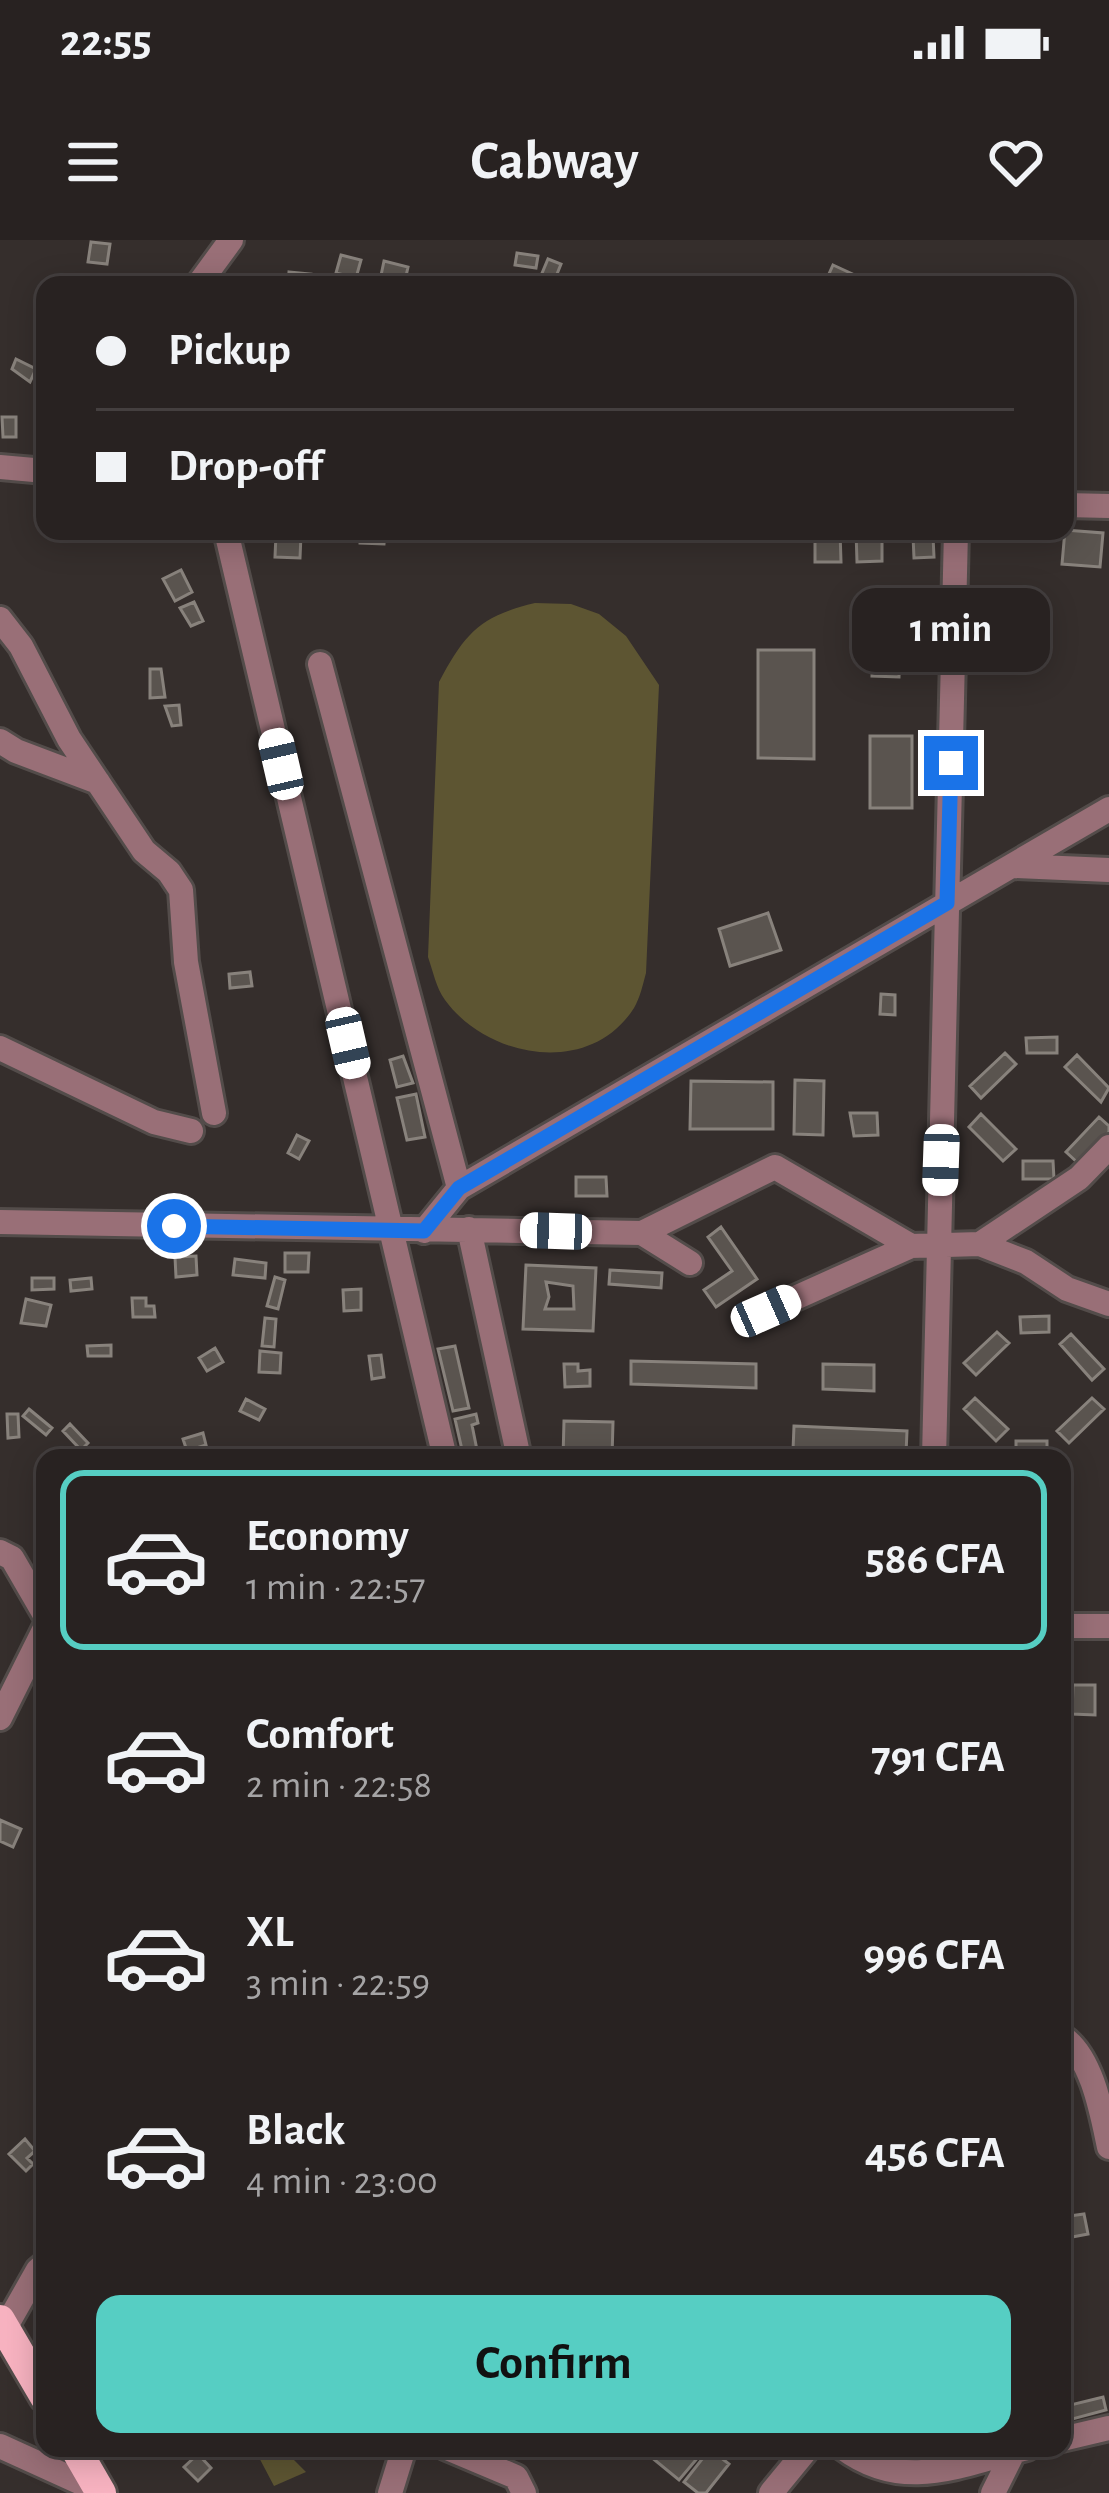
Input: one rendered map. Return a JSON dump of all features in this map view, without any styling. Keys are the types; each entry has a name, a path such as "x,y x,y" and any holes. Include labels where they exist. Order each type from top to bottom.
{"main road":[{"path":"2,2324 36,2382"},
{"path":"80,2457 101,2493"}],"street":[{"path":"205,276 231,240"},
{"path":"0,467 36,470"},
{"path":"1074,505 1109,506"},
{"path":"228,540 443,1449"},
{"path":"934,1449 956,540"},
{"path":"0,619 21,646 69,739 144,851 169,872 181,890 186,962 214,1113"},
{"path":"320,664 459,1188"},
{"path":"0,741 98,782"},
{"path":"424,1231 459,1188 1109,809"},
{"path":"1012,866 1109,870"},
{"path":"0,1048 154,1122 191,1131"},
{"path":"980,1244 1079,1178 1109,1148"},
{"path":"0,1222 642,1233 775,1167 911,1246"},
{"path":"1079,1178 1109,1178"},
{"path":"470,1229 517,1449"},
{"path":"642,1233 690,1263"},
{"path":"766,1311 911,1246 980,1244 1026,1262 1099,1304 1109,1304"},
{"path":"0,1552 12,1558 36,1599"},
{"path":"1071,1626 1109,1626"},
{"path":"0,1718 36,1646"},
{"path":"1071,2042 1098,2094 1109,2147"},
{"path":"2,2324 36,2273"},
{"path":"1071,2437 1109,2428"},
{"path":"0,2446 101,2493"},
{"path":"390,2493 401,2457"},
{"path":"468,2457 516,2477 524,2493"},
{"path":"771,2493 801,2457"},
{"path":"854,2457 866,2466 916,2476 992,2457"},
{"path":"993,2493 1016,2457"}],"shaded area":[{"path":"535,603 571,604 599,614 626,636 659,685 646,973 634,1008 615,1030 592,1044 566,1051 512,1047 486,1036 445,1000 428,957 439,682 476,629 500,614"},
{"path":"259,2457 291,2457 306,2472 274,2486"}],"building":[{"path":"91,242 110,244 107,264 88,262"},
{"path":"517,253 538,256 536,268 515,265"},
{"path":"341,255 361,260 357,276 336,273"},
{"path":"548,259 561,264 556,276 541,276"},
{"path":"384,261 408,267 406,276 381,276"},
{"path":"833,265 857,276 828,276"},
{"path":"16,359 36,369 30,382 12,369"},
{"path":"2,417 16,417 16,437 3,437"},
{"path":"1074,531 1103,533 1100,567 1062,564 1064,540 1074,540"},
{"path":"276,540 301,540 300,558 275,557"},
{"path":"815,540 840,540 841,562 815,562"},
{"path":"856,540 882,540 882,561 857,562"},
{"path":"913,540 933,540 934,557 914,558"},
{"path":"181,570 192,592 175,601 163,579"},
{"path":"194,602 203,621 191,626 180,608"},
{"path":"874,621 901,622 899,677 872,676"},
{"path":"758,650 814,650 814,759 758,758"},
{"path":"150,669 161,669 165,697 150,698"},
{"path":"179,705 181,725 172,726 165,706"},
{"path":"870,736 912,736 912,808 870,808"},
{"path":"768,913 781,950 730,966 719,929"},
{"path":"250,972 252,986 230,988 229,974"},
{"path":"881,994 895,995 895,1015 880,1014"},
{"path":"1057,1037 1057,1053 1027,1053 1026,1038"},
{"path":"1005,1053 1016,1064 981,1098 970,1086"},
{"path":"1077,1055 1109,1088 1101,1102 1065,1067"},
{"path":"403,1056 413,1083 397,1087 390,1060"},
{"path":"795,1080 824,1081 823,1135 794,1134"},
{"path":"691,1081 773,1082 773,1129 690,1129"},
{"path":"416,1094 425,1137 407,1140 397,1098"},
{"path":"850,1113 877,1113 878,1135 854,1136"},
{"path":"981,1114 1016,1149 1003,1161 969,1127"},
{"path":"1099,1117 1109,1132 1079,1164 1066,1152"},
{"path":"297,1135 309,1141 299,1159 288,1153"},
{"path":"1023,1161 1053,1161 1054,1179 1023,1179"},
{"path":"576,1177 606,1177 607,1196 576,1196"},
{"path":"721,1227 757,1279 716,1307 704,1290 732,1271 708,1237"},
{"path":"285,1253 309,1253 308,1272 285,1272"},
{"path":"196,1256 197,1275 176,1277 175,1257"},
{"path":"235,1259 266,1263 265,1278 233,1275"},
{"path":"526,1265 596,1268 593,1331 523,1329","holes":["546,1282 573,1286 574,1309 545,1309"]},
{"path":"610,1270 662,1273 661,1288 609,1284"},
{"path":"275,1277 285,1280 278,1309 267,1306"},
{"path":"32,1278 54,1278 54,1289 32,1290"},
{"path":"91,1278 92,1289 71,1291 70,1280"},
{"path":"361,1289 361,1310 344,1311 343,1290"},
{"path":"132,1298 146,1298 146,1306 154,1306 155,1317 133,1317"},
{"path":"26,1299 51,1305 46,1326 21,1323"},
{"path":"1049,1316 1049,1332 1021,1333 1020,1317"},
{"path":"265,1318 276,1319 274,1347 262,1346"},
{"path":"997,1332 1009,1343 976,1375 964,1363"},
{"path":"1071,1334 1104,1369 1092,1380 1060,1344"},
{"path":"111,1345 111,1356 88,1356 87,1346"},
{"path":"455,1346 469,1408 453,1411 438,1349"},
{"path":"215,1348 223,1362 207,1371 199,1358"},
{"path":"260,1351 281,1353 280,1373 259,1372"},
{"path":"381,1355 384,1377 372,1379 369,1356"},
{"path":"631,1361 756,1364 756,1388 631,1384"},
{"path":"564,1364 578,1364 578,1371 590,1370 590,1386 565,1387"},
{"path":"823,1364 874,1365 874,1391 823,1389"},
{"path":"975,1398 1008,1429 996,1441 964,1409"},
{"path":"1092,1398 1104,1409 1069,1443 1057,1431"},
{"path":"246,1399 265,1409 259,1420 240,1411"},
{"path":"29,1409 52,1428 46,1435 23,1416"},
{"path":"7,1414 18,1414 19,1437 8,1438"},
{"path":"476,1414 478,1423 472,1425 477,1449 462,1449 455,1419"},
{"path":"564,1421 613,1422 612,1449 563,1449"},
{"path":"70,1424 88,1443 80,1449 63,1431"},
{"path":"794,1426 907,1431 906,1449 793,1449"},
{"path":"203,1433 206,1445 186,1449 183,1439"},
{"path":"1016,1441 1047,1441 1047,1449 1016,1449"},
{"path":"1073,1685 1095,1685 1095,1715 1072,1714"},
{"path":"0,1820 21,1829 13,1847 0,1841"},
{"path":"25,2139 35,2151 27,2158 33,2164 26,2171 9,2154"},
{"path":"1084,2214 1088,2234 1071,2237 1071,2216"},
{"path":"1103,2397 1106,2410 1071,2419 1071,2405"},
{"path":"201,2457 211,2468 198,2481 184,2467"},
{"path":"651,2457 698,2457 679,2480"},
{"path":"704,2457 720,2457 729,2464 706,2493 684,2482"}],"route":[{"path":"174,1226 424,1231 459,1188 947,903 951,763"}]}
